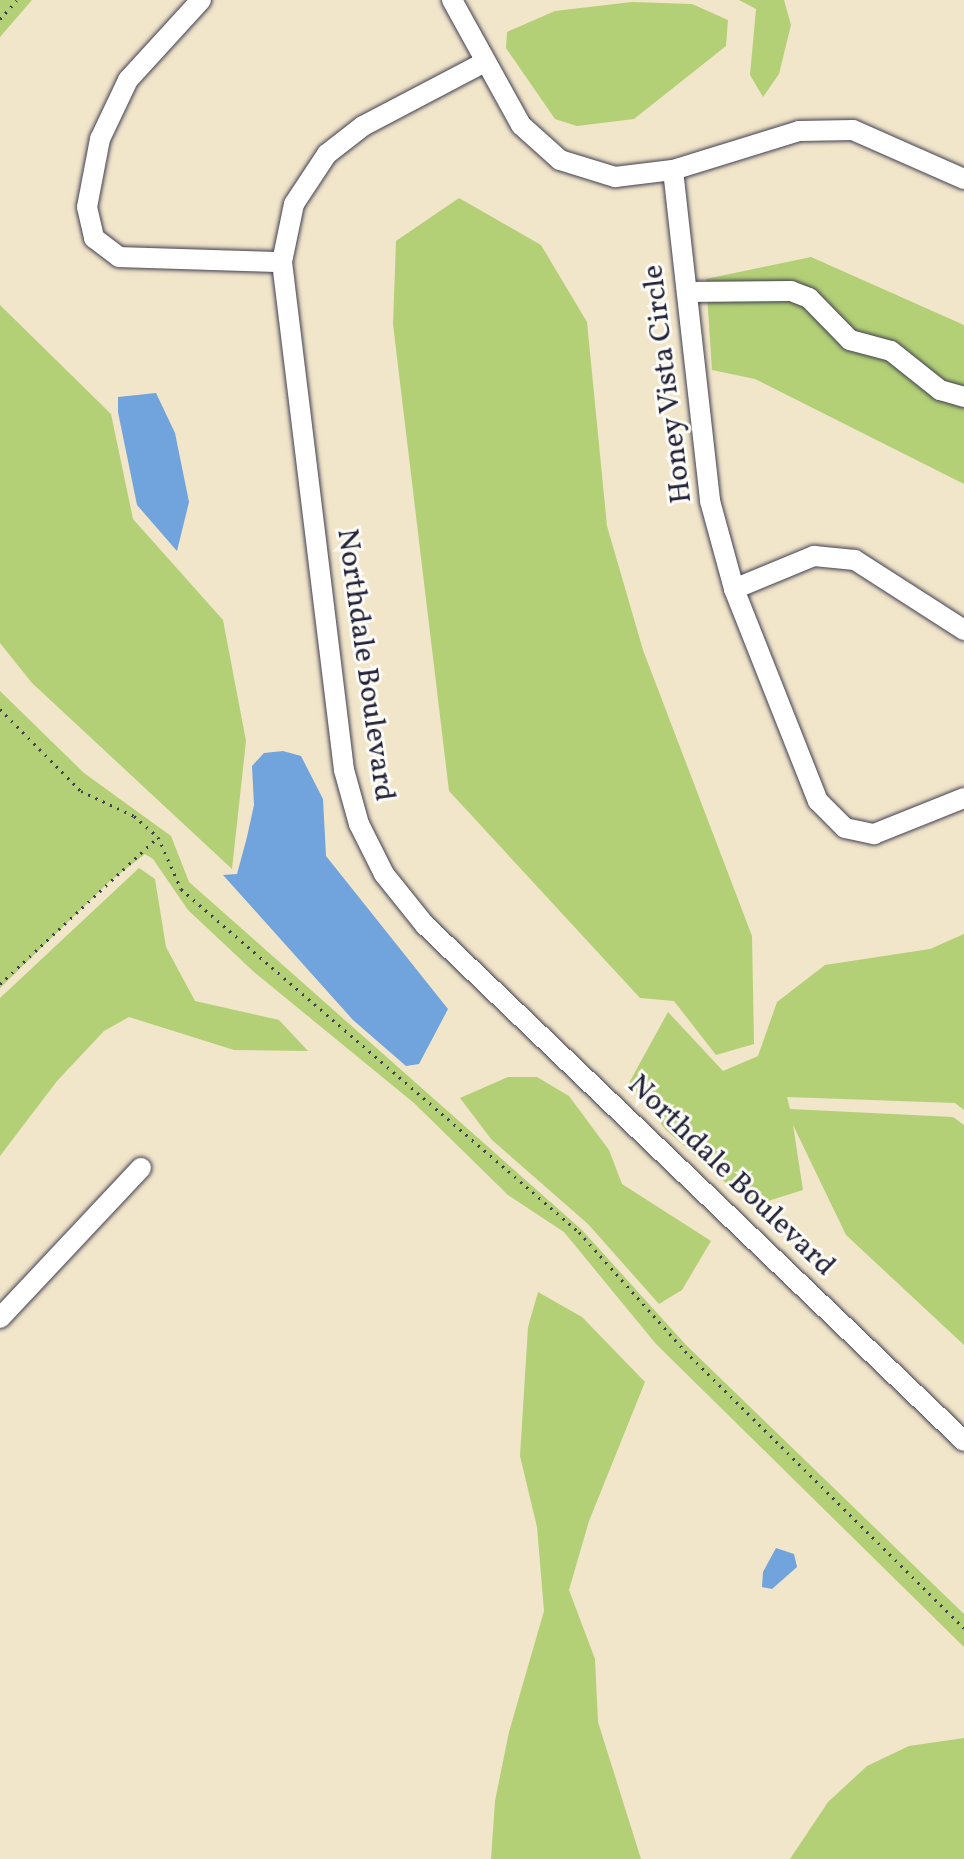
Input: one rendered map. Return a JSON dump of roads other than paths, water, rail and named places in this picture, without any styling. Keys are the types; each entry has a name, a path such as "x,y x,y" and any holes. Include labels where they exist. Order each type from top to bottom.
{"street":[{"path":"201,0 128,80 100,139 87,207 94,238 119,257 282,262"},
{"path":"452,0 521,125 560,160 615,177 673,170 799,131 853,130 964,179"},
{"name":"Northdale Boulevard","path":"485,62 363,126 327,154 294,204 282,262 344,770 359,824 384,874 425,925 964,1441"},
{"name":"Honey Vista Circle","path":"673,170 710,501 734,589 818,801 845,828 874,834 964,798"},
{"path":"687,292 791,291 816,303 850,340 891,351 940,390 964,397"},
{"path":"734,589 814,556 855,560 964,630"},
{"path":"0,1318 141,1168"}],"water":[{"path":"156,393 175,433 189,502 177,551 137,505 118,412 118,397"},
{"path":"283,751 301,756 323,799 326,856 448,1009 419,1064 406,1066 353,1020 223,875 237,874 247,837 254,805 252,766 264,753"},
{"path":"776,1548 794,1554 797,1567 772,1589 762,1587 763,1572"}]}
